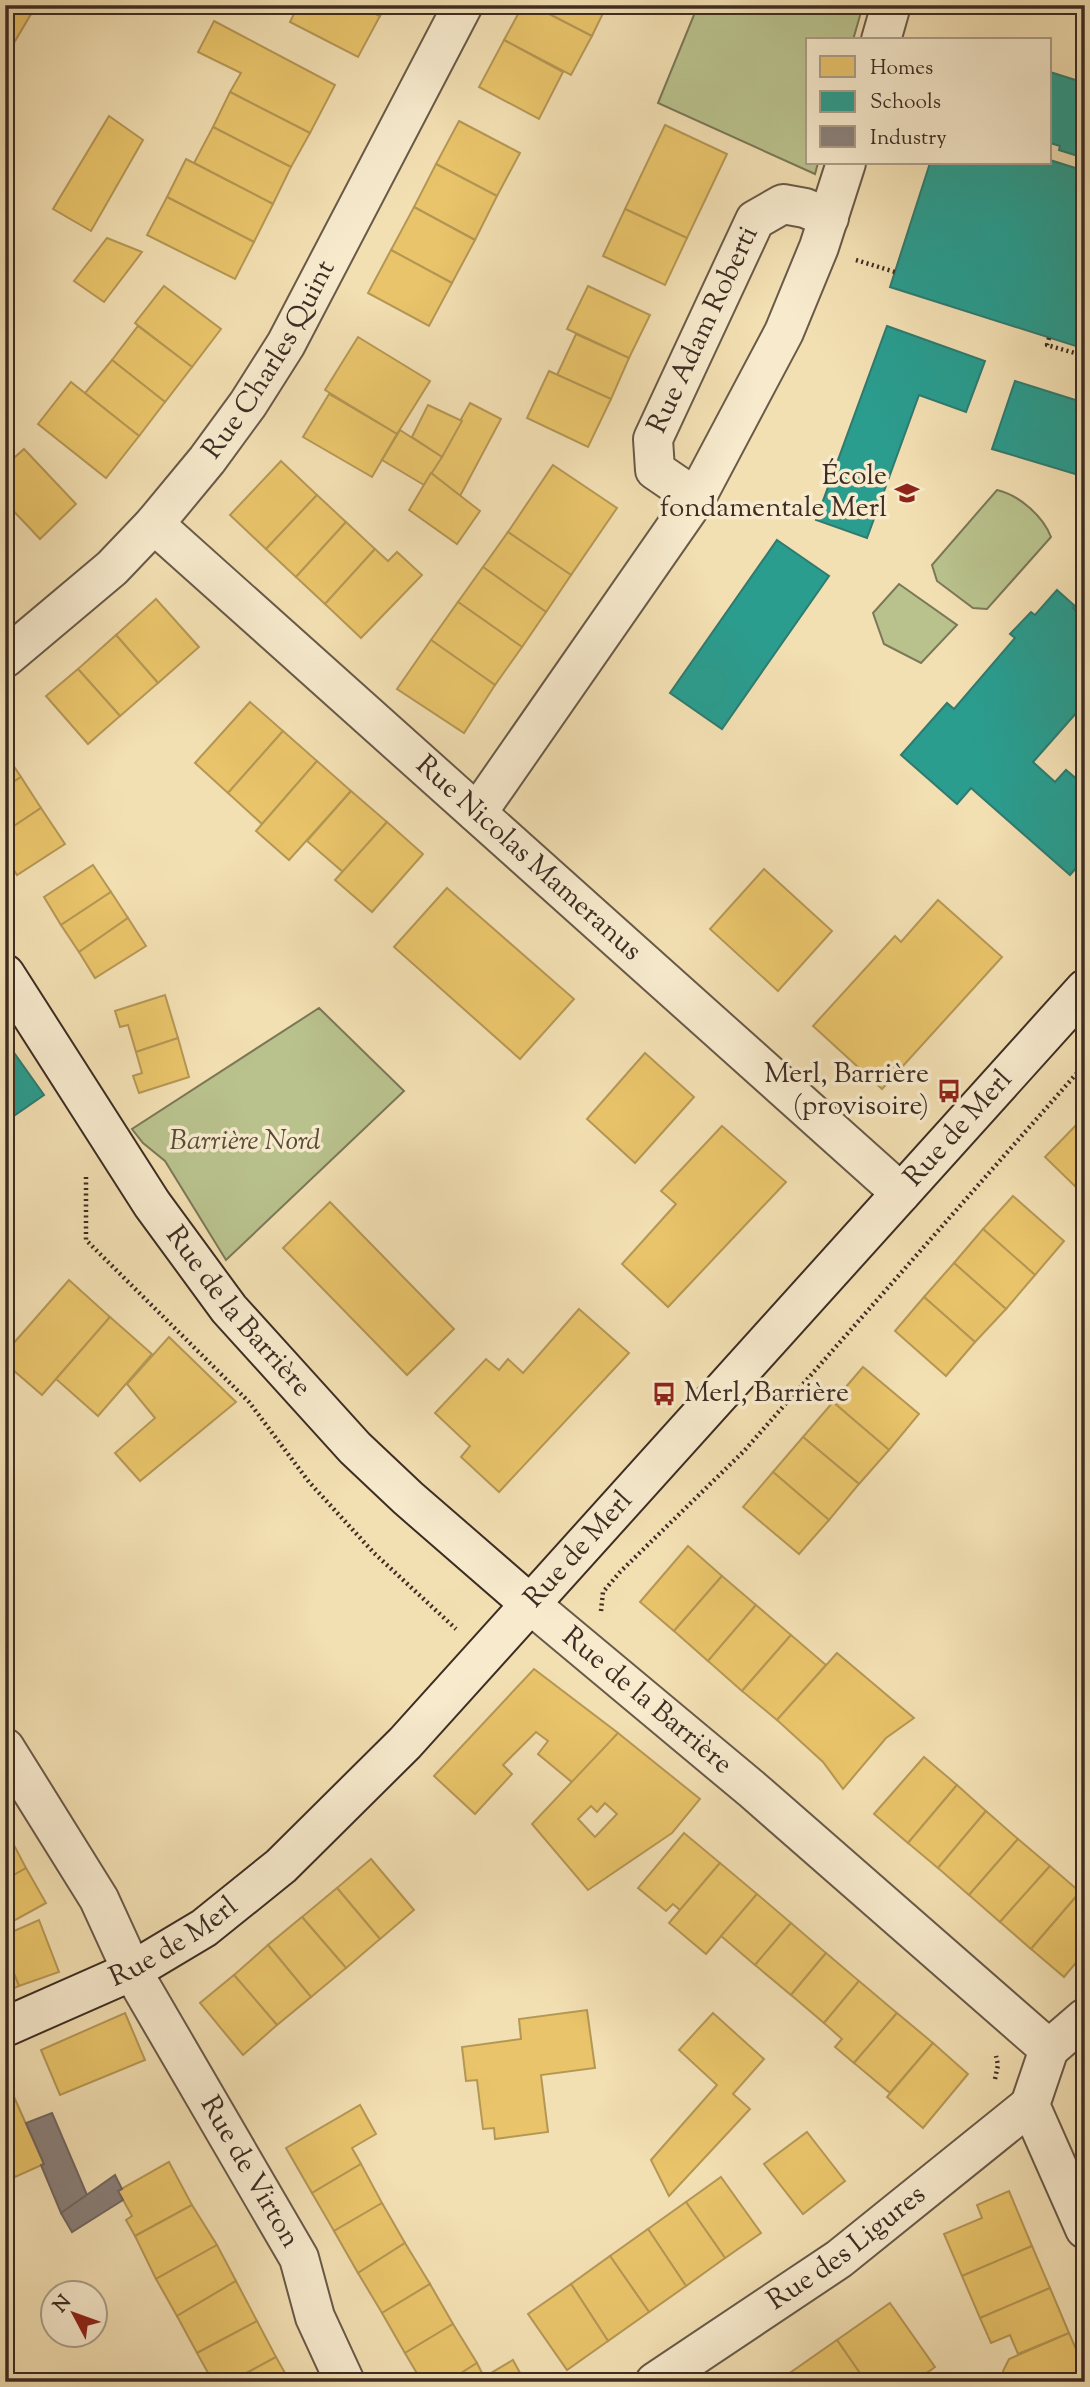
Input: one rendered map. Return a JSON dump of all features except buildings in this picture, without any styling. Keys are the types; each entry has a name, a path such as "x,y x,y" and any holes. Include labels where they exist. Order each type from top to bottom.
{"street":[{"name":"Rue Charles Quint","path":"5,659 112,568 154,524 207,460 248,404 286,344 463,5"},
{"path":"882,38 891,5"},
{"path":"477,813 696,498 784,332 830,218 846,164"},
{"name":"Rue Adam Roberti","path":"696,498 655,470 653,439 755,220 783,204 805,208 830,218"},
{"name":"Rue Nicolas Mameranus","path":"154,524 901,1192"},
{"name":"Rue de la Barrière","path":"5,974 152,1204 229,1309 355,1448 530,1604 754,1791 1049,2049"},
{"name":"Rue de Merl","path":"5,2027 132,1971 204,1928 281,1866 405,1743 1085,989"},
{"name":"Rue de Virton","path":"5,1748 99,1899 132,1971 299,2258 316,2317 345,2382"},
{"path":"1085,2018 1049,2049 1030,2105 1085,2229"},
{"name":"Rue des Ligures","path":"640,2375 839,2259 1030,2105"}],"path":[{"path":"857,260 895,272"},
{"path":"1049,338 1047,345 1085,356"},
{"path":"604,1622 600,1608 603,1592 620,1572 744,1451 1085,1064"},
{"path":"85,1167 86,1240 249,1402 309,1482 374,1553 484,1655"},
{"path":"994,2081 998,2065 995,2049"},
{"path":"604,2382 640,2375"}],"green space":[{"path":"698,5 863,5 854,38 806,38 806,164 818,164 815,174 658,103"},
{"path":"997,490 1014,496 1029,507 1051,537 987,609 973,608 937,581 932,565"},
{"path":"899,584 957,625 921,663 884,644 873,613"},
{"name":"Barrière Nord","path":"319,1008 404,1091 226,1260 165,1161 143,1143 132,1129"}],"place":[{"name":"École fondamentale Merl","path":"907,493"},
{"name":"Merl, Barrière (provisoire)","path":"949,1091"},
{"name":"Merl, Barrière","path":"664,1394"}]}
